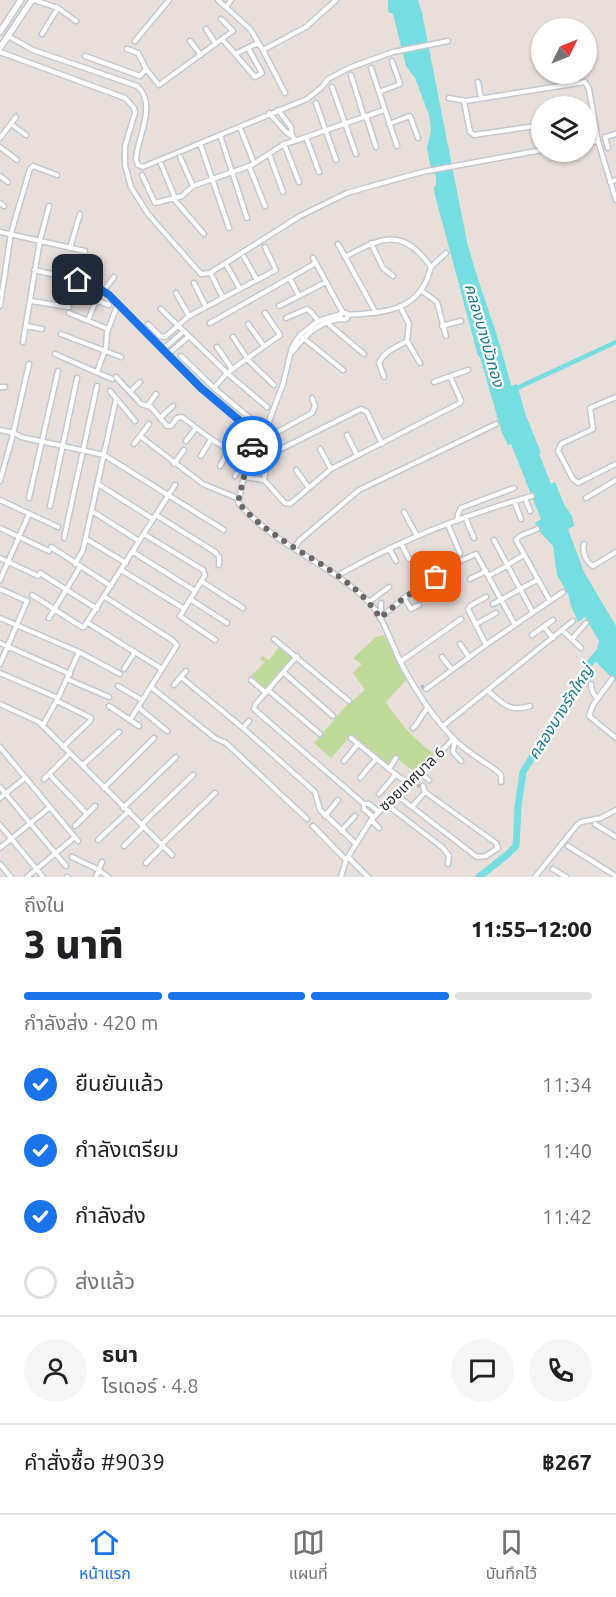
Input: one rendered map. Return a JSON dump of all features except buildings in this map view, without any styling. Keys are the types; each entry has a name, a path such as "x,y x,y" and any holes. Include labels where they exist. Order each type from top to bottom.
{"main road":[{"path":"0,32 21,0"},
{"path":"0,50 33,0"}],"street":[{"path":"33,0 58,8 76,21"},
{"path":"135,40 169,0"},
{"path":"218,0 250,29 285,93"},
{"path":"226,7 231,0"},
{"path":"263,50 306,27 336,0"},
{"path":"42,34 58,8"},
{"path":"127,50 138,53 146,69 159,85 233,31 221,19"},
{"path":"206,29 216,44"},
{"path":"8,36 33,50 137,86 142,90 146,97 146,111 136,153 136,160 140,166 307,99 328,79 350,68 393,52 448,41"},
{"path":"222,39 255,76 262,73 248,48"},
{"path":"190,41 201,55"},
{"path":"235,54 258,43"},
{"path":"0,50 131,102 135,113 125,146 126,171 131,187 148,214 201,274 210,273 300,216 338,197 422,172 531,152"},
{"path":"85,56 140,76 146,69"},
{"path":"378,92 400,84 392,61"},
{"path":"371,68 397,146"},
{"path":"351,75 376,147"},
{"path":"478,82 481,98"},
{"path":"449,98 464,101 585,82 589,85 591,96"},
{"path":"332,87 356,154"},
{"path":"464,101 471,134 531,126"},
{"path":"316,103 336,160"},
{"path":"278,110 291,127 295,141"},
{"path":"142,175 155,203 182,196 193,186 249,166 284,144 384,110"},
{"path":"269,113 286,132 292,135"},
{"path":"389,123 410,116 418,138"},
{"path":"0,138 16,117"},
{"path":"11,124 26,135"},
{"path":"240,130 254,163"},
{"path":"608,148 605,137 616,134"},
{"path":"597,135 616,200"},
{"path":"306,137 319,172"},
{"path":"221,138 247,218"},
{"path":"284,144 300,182"},
{"path":"201,146 228,228"},
{"path":"0,147 17,160"},
{"path":"269,154 283,192"},
{"path":"180,157 193,186"},
{"path":"161,164 174,198 204,234"},
{"path":"249,166 265,206"},
{"path":"0,306 11,233 25,180 31,167 57,175"},
{"path":"0,176 8,182"},
{"path":"610,182 616,180"},
{"path":"23,342 34,270 49,206"},
{"path":"70,248 80,214"},
{"path":"0,232 86,252"},
{"path":"345,257 370,243 387,238 404,241 420,253 431,267"},
{"path":"370,243 383,268 393,276"},
{"path":"338,244 376,313"},
{"path":"148,324 163,337 189,316 276,270 265,247"},
{"path":"140,436 203,484 237,498 250,463 252,446 257,434 268,424 292,353 292,346 301,336 325,320 343,315 387,312 420,295 431,267 446,253"},
{"path":"244,257 257,280"},
{"path":"313,258 343,315"},
{"path":"210,323 316,263"},
{"path":"227,267 240,289"},
{"path":"34,270 78,280 104,290 167,355 262,440"},
{"path":"212,276 223,298"},
{"path":"104,290 114,277"},
{"path":"290,279 299,296"},
{"path":"279,306 326,282"},
{"path":"194,283 206,307"},
{"path":"422,291 437,302 446,336"},
{"path":"76,293 109,305"},
{"path":"176,293 189,316"},
{"path":"87,321 96,300"},
{"path":"31,301 69,307"},
{"path":"97,372 105,351 108,329 118,304"},
{"path":"400,306 409,324 407,341 420,363"},
{"path":"161,309 227,374 267,407"},
{"path":"286,318 307,309 319,323"},
{"path":"214,388 232,369 280,335 265,313"},
{"path":"69,314 108,329"},
{"path":"325,320 364,354"},
{"path":"442,326 460,321"},
{"path":"248,324 264,346"},
{"path":"26,326 42,329"},
{"path":"162,350 184,331"},
{"path":"61,334 121,357"},
{"path":"167,355 189,336"},
{"path":"301,336 343,370"},
{"path":"232,337 274,386"},
{"path":"384,377 379,363 382,356 390,349 407,341"},
{"path":"217,347 232,369"},
{"path":"55,354 114,378 141,404 148,405 169,427 177,418 182,417 211,440 250,463"},
{"path":"181,356 214,388 257,424"},
{"path":"0,481 14,433 29,364"},
{"path":"434,382 468,370"},
{"path":"29,498 58,371"},
{"path":"244,477 264,480 287,505 332,469 460,402 450,376"},
{"path":"50,506 76,378"},
{"path":"130,392 140,382"},
{"path":"64,538 97,386"},
{"path":"110,391 135,421"},
{"path":"148,405 156,394"},
{"path":"616,397 590,408 593,429 561,444 558,451 573,479 578,483 616,464"},
{"path":"252,446 312,413 315,406 312,398"},
{"path":"75,564 86,539 116,399"},
{"path":"160,418 173,406"},
{"path":"264,480 268,459 275,452 361,409 367,412 382,444"},
{"path":"134,444 149,424"},
{"path":"295,547 300,540 359,490 496,424"},
{"path":"186,441 196,428"},
{"path":"0,430 21,437 104,455 224,530"},
{"path":"347,435 357,455"},
{"path":"201,456 211,440"},
{"path":"320,449 332,469"},
{"path":"174,464 184,450"},
{"path":"220,466 229,450"},
{"path":"235,476 245,460"},
{"path":"296,470 309,488"},
{"path":"586,498 616,480"},
{"path":"98,484 215,552 219,557 219,565"},
{"path":"32,595 82,627 88,623 175,485"},
{"path":"457,520 461,508 514,488"},
{"path":"337,576 417,536 465,517 532,496"},
{"name":"ซอยเทศบาล 6","path":"237,498 254,519 337,576 369,602 379,616 400,662 422,689 428,708 454,739 420,783 410,783 372,818 355,843 340,877"},
{"path":"525,498 530,511"},
{"path":"0,500 58,527"},
{"path":"514,501 521,519"},
{"path":"92,511 140,541"},
{"path":"404,512 417,536"},
{"path":"0,580 29,514"},
{"path":"465,517 474,538"},
{"path":"448,525 460,553"},
{"path":"0,528 50,549 111,586"},
{"path":"537,529 517,537 516,540 550,602"},
{"path":"144,534 203,570 205,575 180,614 181,617 215,640"},
{"path":"86,539 126,563"},
{"path":"494,540 532,613"},
{"path":"401,543 409,559"},
{"path":"584,544 585,556 593,566 616,552"},
{"path":"390,549 396,561"},
{"path":"133,552 195,591"},
{"path":"460,561 476,554 515,625"},
{"path":"470,579 507,565 524,555"},
{"path":"0,558 39,574 97,609"},
{"path":"379,616 452,566"},
{"path":"49,618 81,567"},
{"path":"121,570 183,608"},
{"path":"493,604 537,580"},
{"path":"201,581 243,608"},
{"path":"369,602 390,587"},
{"path":"0,589 27,601 0,664"},
{"path":"422,689 563,592"},
{"path":"105,597 175,642 177,647 130,720"},
{"path":"486,597 468,608 486,645"},
{"path":"404,598 411,609 419,605"},
{"path":"190,599 227,623"},
{"path":"379,616 381,603"},
{"path":"476,624 496,613"},
{"path":"0,618 79,652 120,674"},
{"path":"400,662 461,619"},
{"path":"532,635 553,620"},
{"path":"443,726 573,621"},
{"path":"88,623 162,669"},
{"path":"572,639 586,623"},
{"path":"543,627 553,638"},
{"path":"562,630 581,648"},
{"path":"274,639 350,701"},
{"path":"0,642 70,674"},
{"path":"460,644 469,657"},
{"path":"42,725 58,700 79,652"},
{"path":"124,669 135,652"},
{"path":"297,656 254,709 364,804 369,804 378,811"},
{"path":"442,657 452,670"},
{"path":"174,685 186,671"},
{"path":"282,672 333,716"},
{"path":"0,673 91,718 63,747"},
{"path":"180,677 243,728 315,792 320,810 355,843"},
{"path":"67,679 109,697"},
{"path":"612,679 597,699 589,716 615,737"},
{"path":"251,680 320,734"},
{"path":"591,684 597,699"},
{"path":"118,686 142,700"},
{"path":"151,687 215,738 226,743 307,819"},
{"path":"488,691 506,707 514,709 530,706"},
{"path":"0,704 42,725 172,855"},
{"path":"109,706 139,726"},
{"path":"138,707 167,731"},
{"path":"413,728 428,708"},
{"path":"243,728 249,720"},
{"path":"83,765 119,732"},
{"path":"104,788 154,738"},
{"path":"351,738 410,783"},
{"path":"454,739 453,752 461,761"},
{"path":"454,739 497,771 501,775 501,782"},
{"path":"344,761 358,744"},
{"path":"0,747 76,839 55,853 27,877"},
{"path":"44,779 70,753"},
{"path":"123,808 176,757"},
{"path":"389,769 396,758"},
{"path":"360,778 376,759"},
{"path":"49,774 87,814"},
{"path":"379,794 396,774"},
{"path":"124,846 193,775"},
{"path":"0,798 26,778"},
{"path":"420,783 429,780"},
{"path":"399,797 477,857 486,856 498,848 496,843 420,783"},
{"path":"412,807 420,783"},
{"path":"0,787 66,866"},
{"path":"146,863 215,793"},
{"path":"326,816 338,800"},
{"path":"364,804 364,809 379,828"},
{"path":"386,804 443,848 449,856 448,864"},
{"path":"75,826 95,806"},
{"path":"0,848 50,807"},
{"path":"98,840 129,811"},
{"path":"536,877 580,822 601,818 615,812"},
{"path":"341,831 355,816"},
{"path":"594,824 616,837"},
{"path":"0,825 43,877"},
{"path":"313,826 368,877"},
{"path":"568,846 616,876"},
{"path":"72,857 108,877"},
{"path":"96,877 102,862"},
{"path":"0,864 11,877"},
{"path":"553,869 566,877"}],"green space":[{"path":"384,635 407,679 386,702 408,731 435,755 417,774 395,757 389,766 351,736 331,758 314,743 346,706 365,690 353,673 362,664 353,658 376,637"},
{"path":"279,647 292,658 265,689 250,677 265,662 260,659 262,656 269,660"}],"water":[{"name":"คลองบางบัวทอง","path":"388,0 418,0 472,260 511,386 517,384 551,484 555,482 572,516 574,526 568,529 584,572 616,626 616,682 591,657 599,641 585,617 578,622 568,594 557,575 553,546 535,523 541,519 511,444 508,445 502,433 478,356 435,195 436,176 430,165 427,148 431,130 429,115 415,78 406,66 393,14 388,12"}],"waterway":[{"name":"คลองบางบัวทอง","path":"513,390 616,342"},
{"name":"คลองบางรักใหญ่","path":"479,877 516,846 523,772 585,671 593,659 600,654"}],"tunnel":[{"path":"418,784 420,788"}],"way so far":[{"path":"252,446 251,460 237,498 238,502 268,530 337,576 369,602 380,618 404,598 436,577"}],"route":[{"path":"78,280 104,290 201,388 252,431 255,435 252,446"}]}
